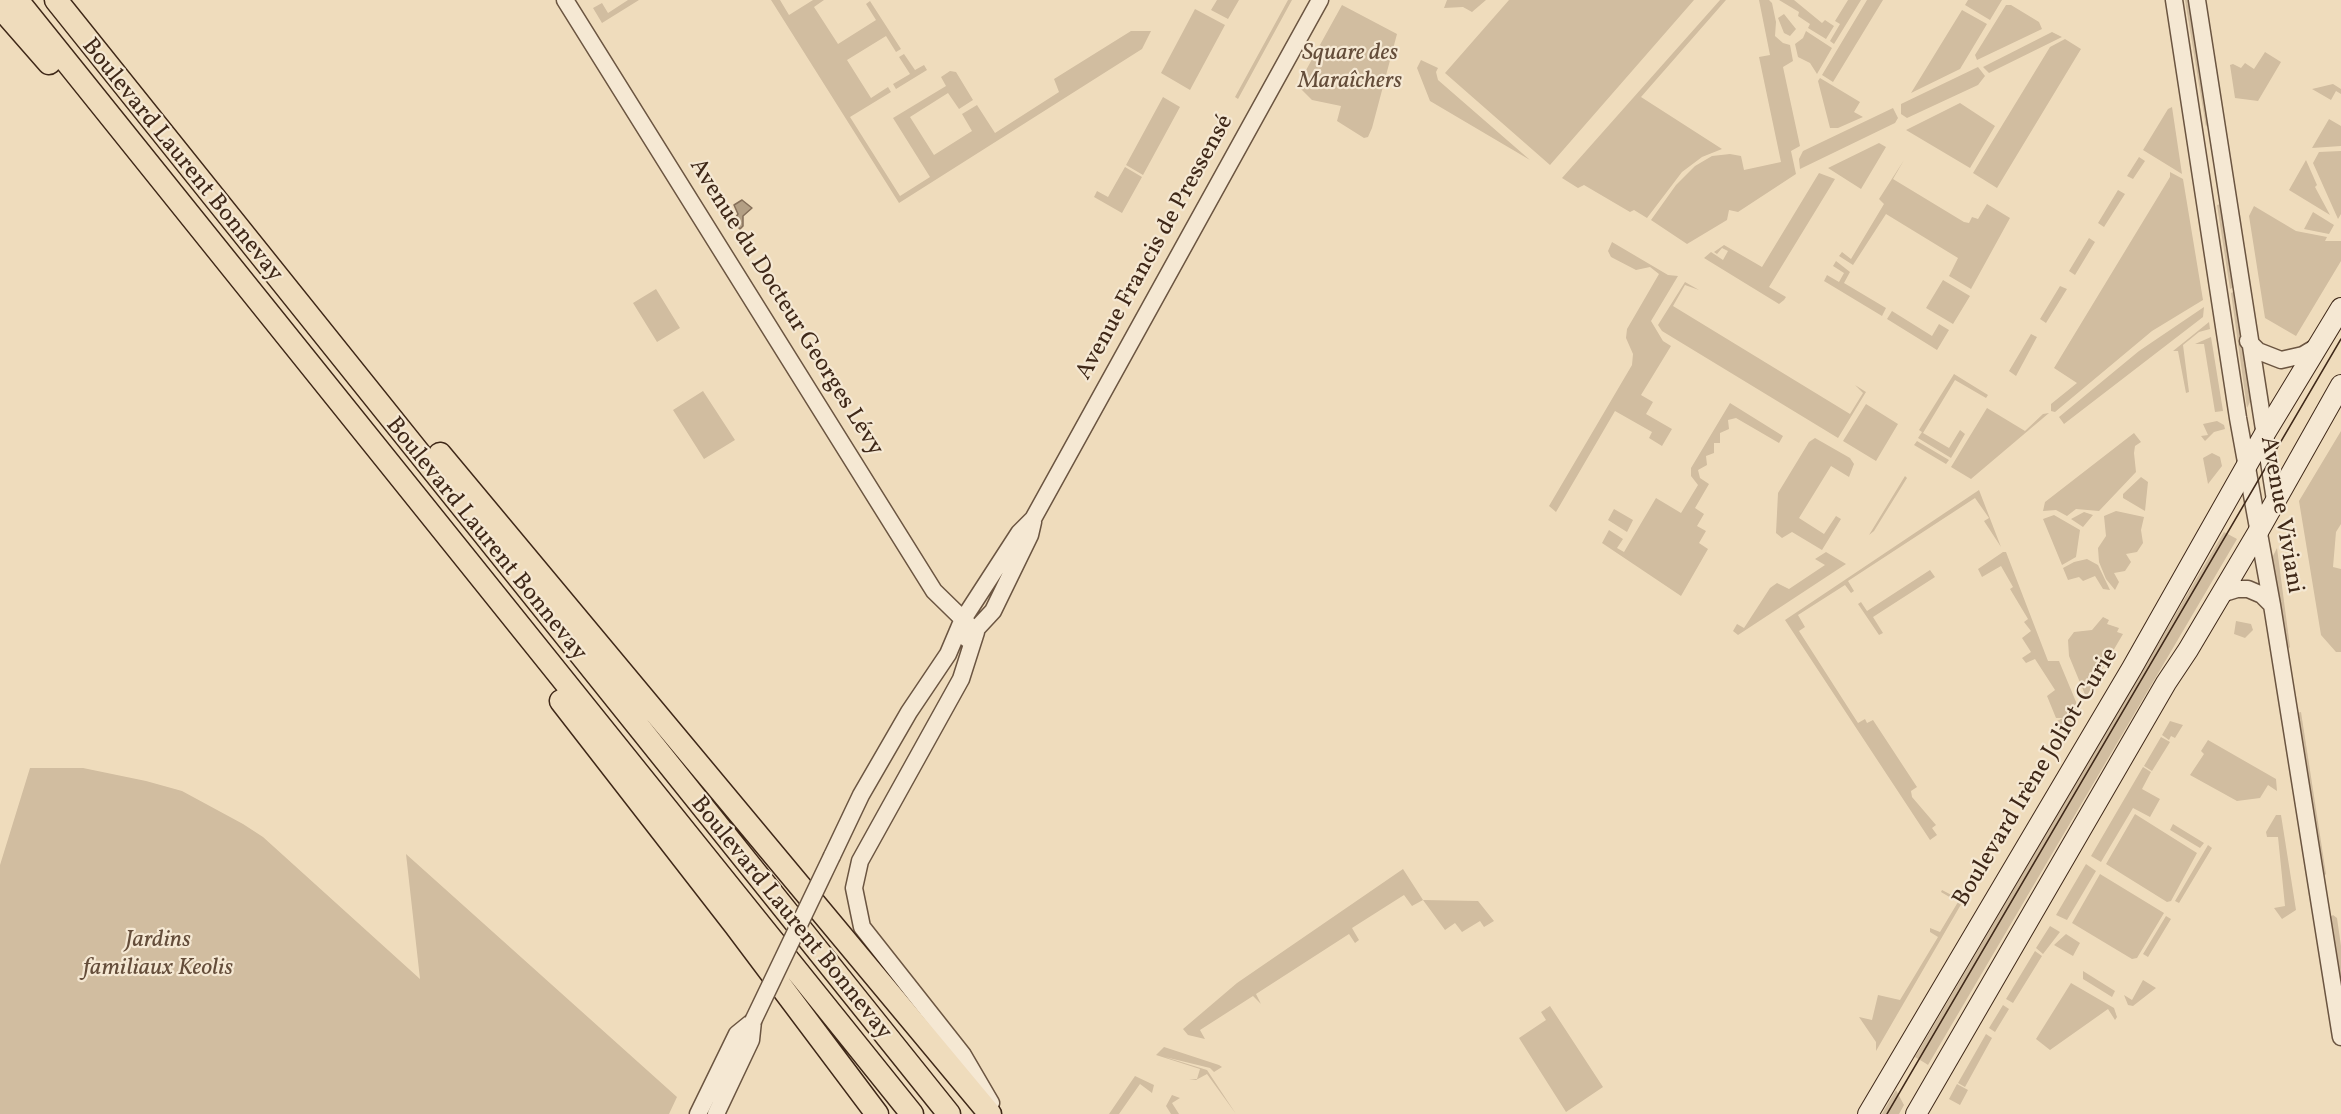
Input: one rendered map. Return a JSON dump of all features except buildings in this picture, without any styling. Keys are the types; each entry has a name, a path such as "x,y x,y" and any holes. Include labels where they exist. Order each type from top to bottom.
{"highway":[{"name":"Boulevard Laurent Bonnevay","path":"17,0 912,1114"},
{"name":"Boulevard Laurent Bonnevay","path":"56,0 368,386 949,1114"},
{"path":"0,7 76,97 115,121"},
{"path":"368,386 400,406 543,573 941,1058 990,1114"},
{"path":"543,655 543,678 735,925 877,1114"}],"main road":[{"name":"Boulevard Irène Joliot-Curie","path":"1868,1114 2132,668 2264,435 2341,308"},
{"path":"1916,1114 2160,693 2222,594 2341,385"}],"street":[{"name":"Avenue du Docteur Georges Lévy","path":"565,0 934,591 962,621 976,632"},
{"name":"Avenue Francis de Pressensé","path":"716,1114 751,1040 753,1021 861,795 909,712 948,654 962,621 1020,532 1033,519 1320,0"},
{"name":"Avenue Viviani","path":"2174,0 2247,467 2272,605 2341,1037"},
{"name":"Avenue Viviani","path":"2197,0 2248,341 2275,500"},
{"path":"2248,341 2258,351 2281,360 2302,356 2319,345"},
{"name":"Avenue Francis de Pressensé","path":"948,654 976,632 993,611 1009,583 1030,535 1033,519"},
{"path":"2222,594 2237,589 2248,589 2262,595 2272,605"},
{"path":"976,632 961,679 860,861 854,888 862,927 963,1055 997,1114"},
{"name":"Avenue Francis de Pressensé","path":"698,1114 737,1034 753,1021"}],"green space":[{"path":"628,0 639,0 602,23 593,8 602,3 608,13"},
{"path":"771,0 780,0 789,15 813,0 824,0 814,7 838,44 876,20 866,4 870,1 901,49 896,52 886,36 847,60 871,98 888,87 891,92 850,117 900,196 930,177 893,118 946,86 941,77 950,71 956,72 973,100 959,109 948,93 910,117 934,155 972,131 962,114 977,105 995,133 1059,92 1054,79 1131,31 1151,31 1142,49 899,203"},
{"path":"1217,0 1239,0 1228,19 1211,10"},
{"path":"1288,0 1292,0 1238,99 1235,97"},
{"path":"1447,0 1486,0 1472,12 1463,7 1444,8"},
{"path":"1509,0 1694,0 1550,165 1445,73"},
{"path":"1720,0 1726,0 1641,97 1722,149 1702,157 1682,172 1647,218 1634,210 1630,212 1584,185 1578,188 1562,178"},
{"path":"1759,0 1769,0 1772,3 1776,22 1775,36 1783,43 1790,45 1793,61 1783,67 1800,146 1791,151 1796,174 1738,212 1729,210 1727,220 1687,244 1651,220 1676,185 1695,166 1712,156 1730,154 1741,156 1744,170 1781,162 1759,57 1770,55"},
{"path":"1779,0 1794,0 1822,23 1825,20 1834,26 1826,39 1808,28 1810,24 1798,16 1799,12"},
{"path":"1848,0 1861,0 1834,44 1830,41 1840,24 1835,21"},
{"path":"1867,0 1883,0 1833,82 1822,75"},
{"path":"1968,0 2002,0 1990,20 1965,5"},
{"path":"2185,0 2188,0 2208,123 2206,127"},
{"name":"Square des Maraîchers","path":"1342,5 1397,34 1372,128 1368,137 1364,138 1337,121 1341,106 1312,100 1301,89 1300,81"},
{"path":"2006,5 2011,5 2039,22 2042,29 1977,60 1975,55"},
{"path":"1195,9 1225,25 1190,90 1161,73"},
{"path":"1962,10 1987,24 1960,69 1911,93"},
{"path":"1784,14 1796,29 1790,36 1784,33 1778,18"},
{"path":"1806,31 1832,48 1817,74 1810,63 1798,57 1795,44 1803,38"},
{"path":"2052,32 2062,37 1989,73 1983,67"},
{"path":"2065,39 2081,49 1997,188 1973,173 2050,47"},
{"path":"2265,52 2281,62 2258,101 2235,98 2230,65 2241,68 2245,63 2254,69"},
{"path":"904,54 915,70 924,65 927,70 896,89 893,84 910,74 899,57"},
{"path":"1421,60 1438,68 1436,72 1438,80 1530,160 1430,101 1417,68"},
{"path":"1978,67 1985,76 1978,85 1907,118 1901,114 1901,104"},
{"path":"1820,78 1860,102 1854,112 1863,117 1838,128 1830,128 1818,81"},
{"path":"2333,84 2341,89 2341,94 2336,91 2331,100 2312,89"},
{"path":"1163,97 1180,107 1143,175 1126,165"},
{"path":"1960,103 1995,126 1970,168 1906,130"},
{"path":"2172,107 2182,174 2143,150 2168,109"},
{"path":"1893,108 1898,118 1895,123 1800,169 1799,159 1803,151"},
{"path":"2329,119 2341,126 2341,146 2312,148"},
{"path":"1879,143 1886,147 1861,189 1828,168"},
{"path":"2341,151 2341,214 2338,219 2313,163 2319,152"},
{"path":"2139,157 2145,161 2133,179 2127,176"},
{"path":"1904,160 1893,179 1964,222 1969,223 1972,217 1978,219 1987,204 2010,218 1971,289 1949,276 1958,258 1886,214 1853,265 1839,256 1842,252 1851,259 1884,204 1879,199"},
{"path":"2306,160 2317,185 2315,187 2330,215 2289,190"},
{"path":"1125,167 1142,177 1122,213 1094,197 1097,191 1108,197"},
{"path":"2170,172 2183,179 2203,300 2152,331 2055,412 2051,411 2051,404 2077,383 2054,368 2170,177"},
{"path":"1819,173 1835,179 1769,287 1786,297 1779,304 1704,258 1711,252 1723,260 1728,251 1722,248 1717,254 1714,252 1724,245 1762,267"},
{"path":"2118,190 2125,194 2104,227 2098,223"},
{"path":"2221,204 2234,287 2230,289 2217,205"},
{"path":"2254,206 2296,231 2327,237 2325,241 2341,241 2341,261 2296,336 2265,318 2249,216"},
{"path":"2313,212 2334,225 2329,234 2304,229"},
{"path":"2089,238 2095,242 2075,275 2069,271"},
{"path":"1612,242 1668,275 1678,276 1651,321 1663,341 1671,346 1641,395 1653,402 1646,414 1672,429 1662,446 1649,438 1652,432 1615,411 1556,512 1549,506 1632,365 1633,354 1626,338 1627,329 1659,274 1650,267 1636,270 1611,257 1608,251"},
{"path":"1836,261 1850,272 1844,283 1886,308 1882,316 1824,281 1827,275 1839,282 1844,273 1833,266"},
{"path":"1943,280 1970,296 1953,324 1926,308"},
{"path":"1685,282 1699,290 1685,285 1673,306 1850,414 1863,393 1855,385 1866,392 1838,438 1662,331 1658,325"},
{"path":"2060,286 2067,289 2046,323 2040,319"},
{"path":"656,289 680,328 657,342 633,303"},
{"path":"2235,291 2253,396 2247,408 2231,293"},
{"path":"2204,307 2203,317 2064,424 2059,417 2139,351"},
{"path":"1892,311 1932,336 1939,324 1949,330 1937,350 1887,319"},
{"path":"2209,322 2210,329 2199,332 2183,345 2189,392 2186,393 2178,351 2173,351"},
{"path":"2031,334 2037,337 2016,376 2009,371"},
{"path":"2211,337 2223,411 2215,412 2204,344 2195,344"},
{"path":"1954,374 1988,395 1986,398 1955,380 1923,433 1949,448 1960,430 1965,434 1951,458 1918,438 1922,432 1919,430"},
{"path":"703,391 735,440 704,459 673,410"},
{"path":"1730,403 1783,436 1779,443 1736,418 1728,420 1729,429 1720,433 1720,443 1714,443 1714,453 1706,456 1707,465 1698,470 1700,478 1709,484 1695,508 1704,514 1697,526 1706,531 1699,543 1708,549 1681,596 1602,543 1609,530 1623,539 1617,548 1624,552 1656,498 1681,513 1698,485 1691,476 1691,468"},
{"path":"1866,404 1898,424 1876,461 1843,441"},
{"path":"1987,408 2025,431 2043,414 2049,413 1971,479 1951,467"},
{"path":"2217,421 2224,425 2225,429 2214,432 2205,441 2201,436 2208,435 2203,424"},
{"path":"2341,431 2341,524 2336,532 2333,567 2341,569 2341,652 2336,652 2321,635 2299,501"},
{"path":"2134,433 2141,442 2135,446 2136,472 2099,511 2076,509 2067,516 2056,510 2043,511 2045,502"},
{"path":"1815,438 1850,458 1854,464 1849,477 1831,466 1799,518 1824,534 1836,516 1841,519 1822,550 1792,532 1782,538 1776,533 1778,493 1809,442"},
{"path":"1917,441 1949,460 1946,464 1914,445"},
{"path":"2212,453 2220,457 2222,466 2208,484 2203,458"},
{"path":"1905,476 1907,478 1874,531 1869,535"},
{"path":"2141,477 2148,482 2145,511 2123,498 2123,494"},
{"path":"1979,490 2001,547 1984,521 1989,518 1975,498 1848,581 1854,591 1851,593 1845,585 1798,615 1805,627 1799,631 1858,723 1865,719 1867,723 1873,720 1917,787 1911,791 1912,797 1936,825 1932,828 1937,835 1930,840 1785,620"},
{"path":"1614,509 1633,520 1627,532 1608,520"},
{"path":"2116,511 2144,517 2141,530 2143,543 2137,552 2126,554 2131,562 2125,571 2114,573 2119,582 2115,590 2106,579 2099,562 2098,548 2106,536 2104,516"},
{"path":"2084,512 2093,515 2083,527 2071,519"},
{"path":"2054,515 2080,530 2076,557 2062,565 2043,519"},
{"path":"2224,532 2237,539 1928,1065 1915,1057"},
{"path":"2277,548 2290,647 2288,649 2272,558"},
{"path":"1826,552 1846,564 1738,635 1733,631 1737,624 1744,628 1770,588 1777,583 1789,589 1825,565 1815,559"},
{"path":"2006,552 2048,661 2059,661 2079,709 2068,728 2059,727 2057,721 2063,718 2056,718 2047,696 2055,690 2035,659 2026,663 2022,658 2031,652 2022,638 2031,631 2024,622 2028,619 2010,589 2013,587 2001,566 1982,577 1978,569"},
{"path":"2087,559 2098,565 2110,590 2103,589 2095,576 2083,581 2079,577 2068,580 2063,568"},
{"path":"1930,570 1935,577 1873,617 1883,633 1879,635 1858,604 1861,602 1867,611"},
{"path":"2103,617 2109,620 2107,624 2119,628 2117,632 2123,634 2086,697 2069,656 2068,640 2074,632 2092,630"},
{"path":"2236,621 2251,624 2253,630 2245,638 2234,634"},
{"path":"2301,712 2326,874 2324,876 2297,713"},
{"path":"2170,721 2183,725 2175,738 2171,736 2169,740 2162,735"},
{"path":"2161,737 2170,742 2152,771 2144,766"},
{"path":"2208,740 2276,779 2277,791 2268,785 2260,798 2237,801 2190,775 2204,754 2201,751"},
{"path":"2143,767 2151,772 2142,789 2160,799 2150,817 2133,808 2101,862 2091,856"},
{"name":"Jardins familiaux Keolis","path":"30,768 83,768 146,781 182,791 243,824 263,837 420,979 406,854 677,1097 669,1114 0,1114 0,865"},
{"path":"2135,814 2197,853 2171,901 2167,902 2106,864"},
{"path":"2276,815 2281,815 2296,910 2282,919 2274,908 2285,906 2278,837 2267,837 2266,832"},
{"path":"2173,824 2204,843 2200,848 2170,830"},
{"path":"2208,845 2212,848 2179,903 2175,901"},
{"path":"2086,864 2096,871 2067,920 2056,915"},
{"path":"1403,869 1423,900 1412,906 1404,895 1352,928 1359,940 1355,943 1349,934 1256,994 1261,1004 1253,996 1200,1030 1205,1039 1188,1035 1183,1029 1237,983"},
{"path":"2100,874 2164,913 2137,958 2132,959 2072,923"},
{"path":"1942,890 1963,901 1876,1051 1876,1042 1859,1017 1872,1020 1878,995 1900,1000 1938,937 1930,932 1930,928 1940,932 1958,902 1941,892"},
{"path":"1423,900 1478,901 1494,921 1484,927 1480,921 1462,932 1455,923 1445,930"},
{"path":"2333,915 2337,918 2341,946 2341,992 2329,918"},
{"path":"2166,916 2171,919 2148,957 2143,954"},
{"path":"2050,926 2060,932 2043,954 2036,948"},
{"path":"2066,934 2080,943 2073,956 2054,945"},
{"path":"2035,951 2042,956 2013,1003 2006,999"},
{"path":"2083,971 2115,991 2112,997 2083,979"},
{"path":"2143,980 2156,988 2133,1006 2128,1005 2124,995 2132,1000"},
{"path":"2071,983 2114,1008 2117,1017 2115,1020 2108,1009 2050,1050 2036,1039"},
{"path":"2003,1005 2009,1009 1995,1032 1989,1028"},
{"path":"1550,1006 1603,1087 1566,1112 1519,1038 1546,1020 1541,1012"},
{"path":"1986,1034 1992,1038 1965,1087 1958,1083"},
{"path":"1164,1047 1222,1067 1214,1072 1210,1068 1165,1057 1207,1070 1236,1114 1207,1074 1196,1080 1189,1079 1197,1079 1200,1069 1156,1055"},
{"path":"1135,1076 1154,1085 1152,1093 1140,1084 1119,1114 1109,1114"},
{"path":"1957,1084 1968,1090 1960,1105 1949,1099"},
{"path":"1896,1090 1904,1105 1899,1114 1882,1114"},
{"path":"1172,1095 1180,1098 1172,1103 1179,1114 1171,1114 1166,1106"}],"shaded area":[{"path":"742,200 752,208 743,216 743,226 740,229 733,222 738,214 734,205"}],"tram line":[{"path":"1887,1114 2341,339"}]}
